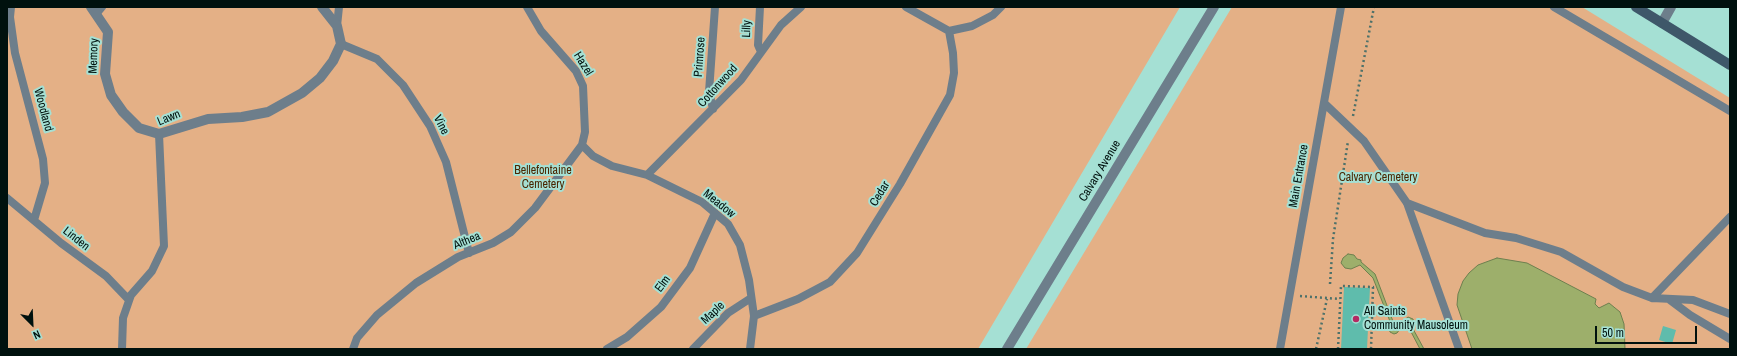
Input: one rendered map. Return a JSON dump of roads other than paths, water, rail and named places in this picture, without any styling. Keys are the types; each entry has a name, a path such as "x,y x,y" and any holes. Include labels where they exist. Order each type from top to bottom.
{"main road":[{"path":"1636,7 1730,65"}],"street":[{"path":"322,7 337,26 341,44"},
{"name":"Calvary Avenue","path":"1007,349 1214,7"},
{"path":"1662,23 1671,7"},
{"name":"Memory","path":"96,9 108,32 104,74 111,95 123,112 139,128 159,134"},
{"name":"Lawn","path":"159,134 208,119 242,117 268,112 302,93 320,78 334,61 341,44"}],"lane":[{"name":"Woodland","path":"11,7 10,17 15,54 43,159 45,184 34,220"},
{"path":"337,26 339,7"},
{"name":"Hazel","path":"527,7 541,30 576,71 583,86 585,132 582,145"},
{"name":"Primrose","path":"713,109 709,92 715,7"},
{"name":"Lilly","path":"760,7 758,45 761,52"},
{"name":"Cottonwood","path":"647,176 741,80 781,25 801,7"},
{"path":"906,7 949,31 972,26 993,15 1001,7"},
{"name":"Main Entrance","path":"1280,349 1341,7"},
{"path":"1554,7 1730,111"},
{"name":"Cedar","path":"754,316 798,299 830,282 857,254 900,184 950,95 954,73 953,53 949,31"},
{"name":"Vine","path":"341,44 377,59 403,85 430,126 446,162 458,205 468,252"},
{"path":"1324,104 1364,141 1407,203 1460,349"},
{"name":"Lawn","path":"122,349 123,318 131,295 152,271 164,246 159,134"},
{"name":"Meadow","path":"582,145 593,156 612,166 647,176 702,202 728,224 740,245 751,298 754,316 750,349"},
{"name":"Althea","path":"353,349 357,338 377,315 416,284 458,257 468,252 493,244 511,232 535,208 582,145"},
{"name":"Linden","path":"7,198 61,243 106,276 129,300"},
{"path":"1407,203 1485,233 1516,238 1561,252 1623,287 1652,298 1693,300 1730,314"},
{"name":"Elm","path":"607,349 628,337 661,307 690,268 715,213"},
{"path":"1652,298 1730,217"},
{"name":"Maple","path":"693,349 728,313 751,298"},
{"path":"1670,300 1690,315 1730,339"}],"place":[{"name":"All Saints Community Mausoleum","path":"1356,319"}],"park label":[{"name":"Bellefontaine Cemetery","path":"543,178"},
{"name":"Calvary Cemetery","path":"1378,178"}]}
